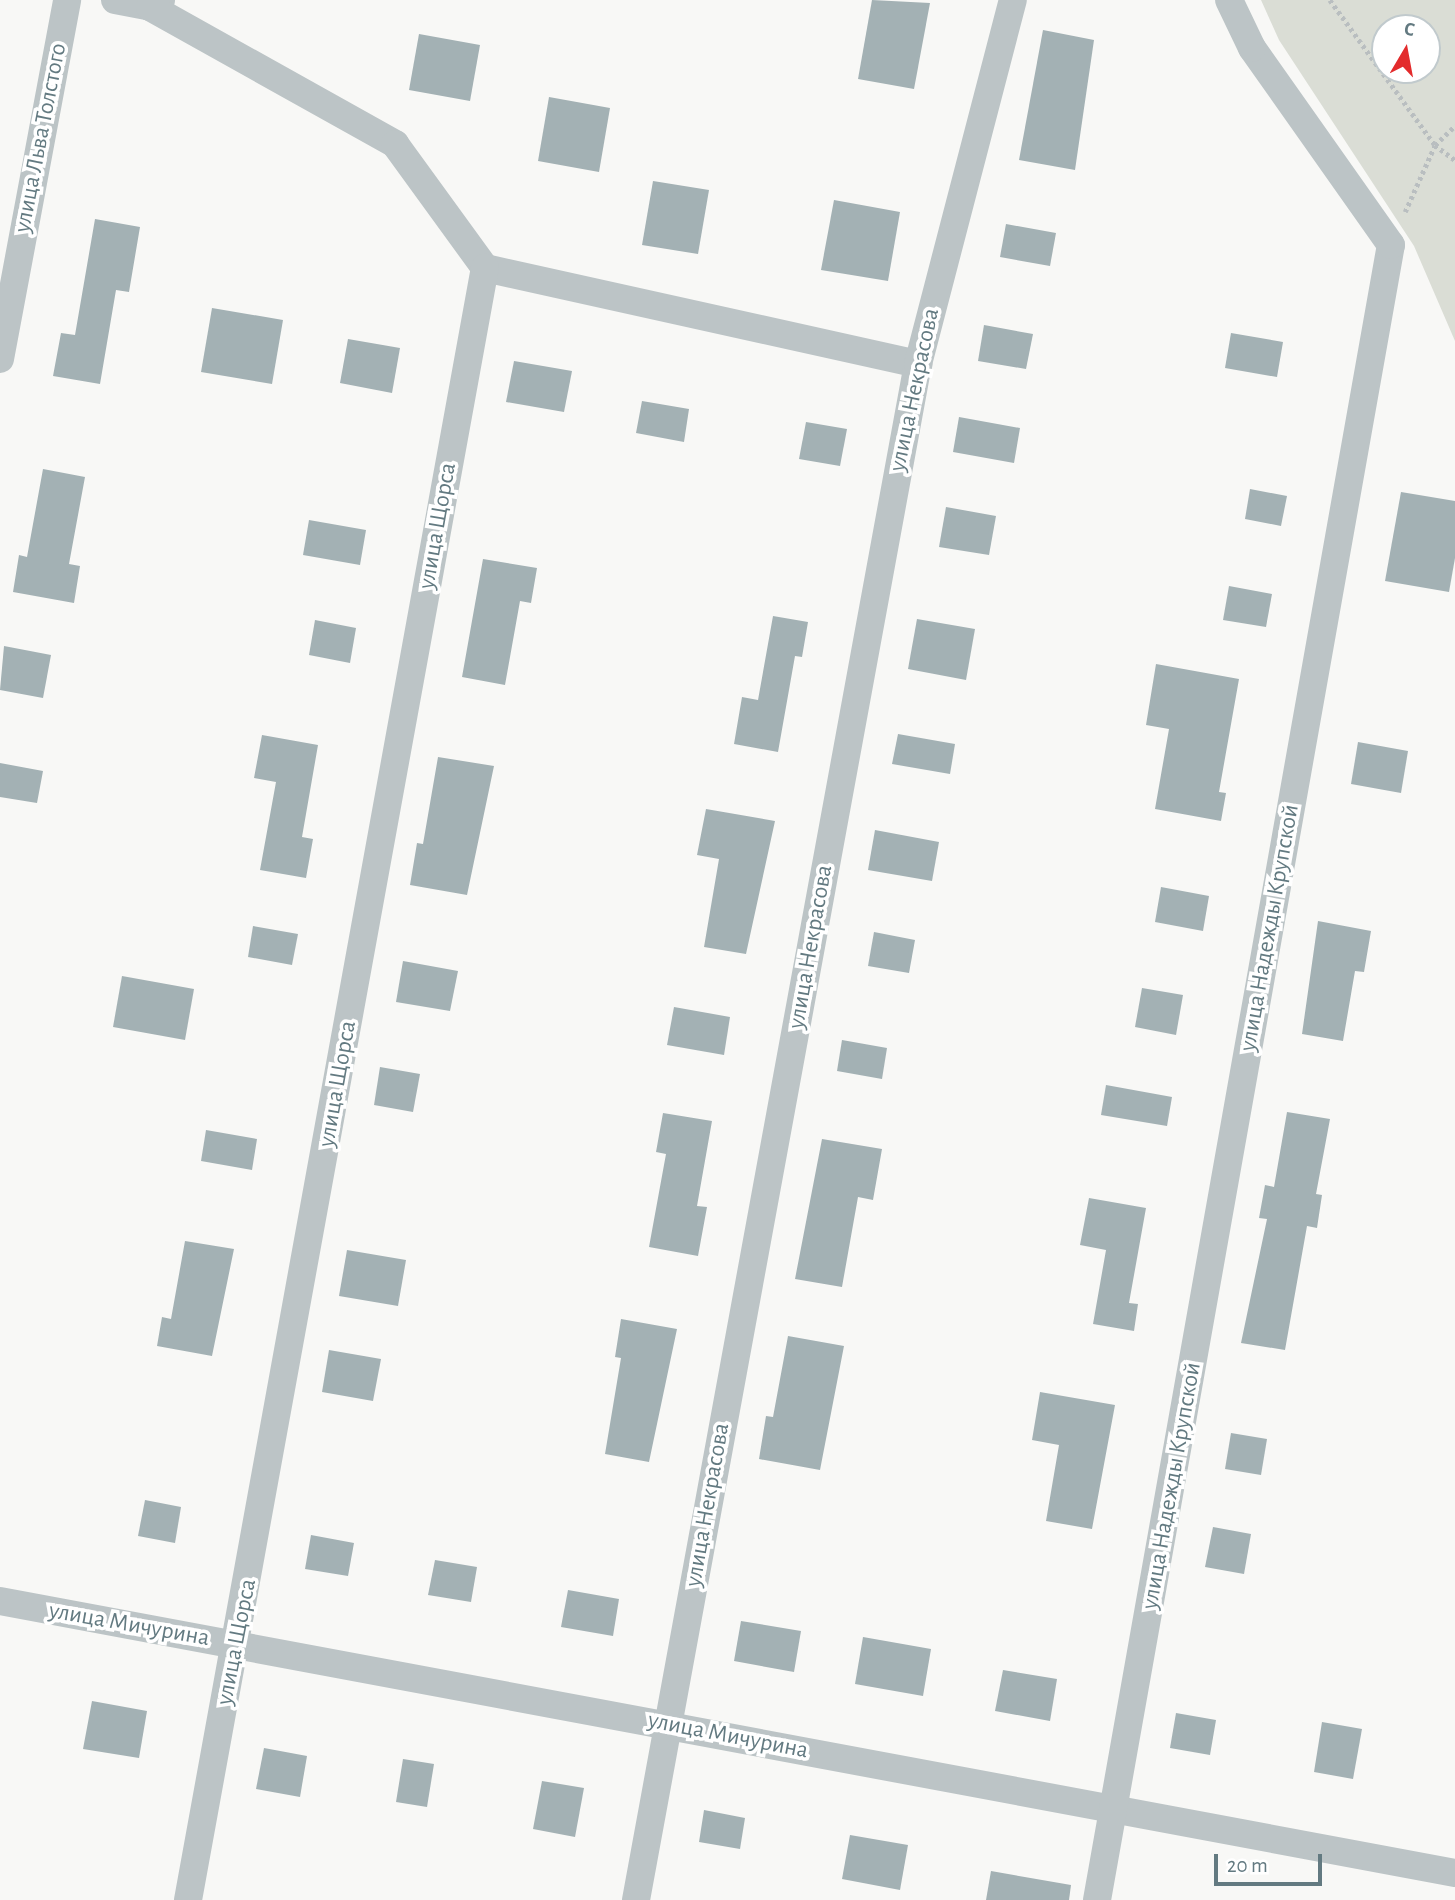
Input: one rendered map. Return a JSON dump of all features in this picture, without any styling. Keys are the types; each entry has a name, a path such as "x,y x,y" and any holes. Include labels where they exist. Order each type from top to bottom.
{"street":[{"name":"улица Льва Толстого","path":"0,359 66,0"},
{"path":"115,0 156,3 395,144 485,268 918,363"},
{"name":"улица Некрасова","path":"636,1900 918,363 1013,0"},
{"path":"1228,0 1252,48 1391,245"},
{"name":"улица Надежды Крупской","path":"1097,1900 1391,245"},
{"name":"улица Щорса","path":"188,1900 237,1644 485,268"},
{"name":"улица Мичурина","path":"0,1601 1115,1808 1455,1874"}],"path":[{"path":"1330,0 1435,145 1455,160"},
{"path":"1391,245 1435,145 1455,126"}],"shaded area":[{"path":"1261,0 1455,0 1455,341 1414,246 1279,40"}],"building":[{"path":"872,0 930,3 914,89 858,79"},
{"path":"1043,30 1094,40 1075,170 1019,160"},
{"path":"419,34 480,45 470,101 409,90"},
{"path":"549,97 610,108 599,172 538,161"},
{"path":"653,181 709,190 698,254 642,245"},
{"path":"834,200 900,212 888,281 821,270"},
{"path":"95,219 140,227 129,292 116,290 100,384 53,376 61,333 75,335"},
{"path":"1006,224 1056,233 1050,266 1000,257"},
{"path":"212,308 283,320 272,384 201,372"},
{"path":"984,325 1033,334 1026,369 978,361"},
{"path":"1231,333 1283,342 1277,377 1225,368"},
{"path":"348,339 400,348 392,393 340,383"},
{"path":"514,361 572,371 564,412 506,402"},
{"path":"642,401 689,409 684,442 636,433"},
{"path":"959,417 1020,428 1014,463 953,452"},
{"path":"806,422 847,429 840,466 799,459"},
{"path":"43,469 85,477 69,564 80,566 74,603 13,592 19,555 27,557"},
{"path":"1250,489 1287,496 1281,526 1245,519"},
{"path":"1401,492 1455,501 1455,558 1449,592 1385,581"},
{"path":"946,507 996,516 989,555 939,547"},
{"path":"309,520 366,530 360,565 303,555"},
{"path":"483,559 537,568 531,603 520,601 505,685 462,677"},
{"path":"1229,586 1272,594 1266,627 1223,620"},
{"path":"773,616 808,622 802,657 795,656 778,752 734,744 742,697 758,700"},
{"path":"917,619 975,629 966,680 908,669"},
{"path":"315,620 356,628 350,663 309,655"},
{"path":"4,646 51,655 43,698 0,690"},
{"path":"1156,664 1239,679 1219,792 1226,793 1221,821 1155,809 1169,729 1146,725"},
{"path":"898,734 955,744 950,774 892,764"},
{"path":"262,735 318,745 302,837 313,839 306,878 260,870 276,782 254,778"},
{"path":"1358,742 1408,751 1401,793 1351,784"},
{"path":"438,757 494,766 467,895 410,885 417,843 423,844"},
{"path":"0,763 43,771 37,803 0,797"},
{"path":"706,809 775,821 746,954 704,947 719,859 697,855"},
{"path":"875,830 939,842 932,881 868,870"},
{"path":"1161,887 1209,896 1203,931 1155,922"},
{"path":"1318,921 1371,931 1364,972 1355,971 1343,1041 1302,1034"},
{"path":"253,926 298,934 292,965 248,957"},
{"path":"874,932 915,940 909,973 868,966"},
{"path":"403,961 458,971 450,1011 396,1002"},
{"path":"122,976 194,989 185,1040 113,1027"},
{"path":"1142,988 1183,995 1176,1035 1135,1027"},
{"path":"674,1007 730,1017 724,1055 667,1045"},
{"path":"842,1040 887,1048 882,1079 837,1071"},
{"path":"380,1067 420,1074 413,1112 374,1105"},
{"path":"1106,1085 1172,1097 1167,1126 1101,1115"},
{"path":"1287,1112 1330,1119 1316,1194 1322,1195 1317,1228 1307,1226 1285,1350 1241,1343 1267,1219 1259,1218 1265,1185 1274,1187"},
{"path":"663,1113 712,1121 697,1206 707,1207 698,1256 649,1247 666,1154 656,1152"},
{"path":"206,1130 257,1139 252,1170 201,1161"},
{"path":"822,1139 882,1149 873,1200 858,1197 842,1287 795,1279"},
{"path":"1089,1198 1146,1208 1129,1303 1138,1304 1134,1331 1093,1324 1106,1250 1080,1245"},
{"path":"185,1241 234,1249 212,1356 157,1346 162,1317 171,1319"},
{"path":"347,1250 406,1260 398,1306 339,1296"},
{"path":"621,1319 677,1329 649,1462 605,1454 621,1358 615,1357"},
{"path":"788,1336 844,1346 820,1470 759,1459 766,1416 773,1417"},
{"path":"329,1350 381,1359 373,1401 322,1392"},
{"path":"1040,1392 1115,1405 1092,1529 1046,1521 1059,1445 1032,1440"},
{"path":"1231,1433 1267,1439 1261,1475 1225,1469"},
{"path":"145,1500 181,1507 175,1543 138,1536"},
{"path":"1213,1527 1251,1534 1244,1574 1205,1567"},
{"path":"311,1535 354,1543 348,1576 305,1569"},
{"path":"435,1560 477,1567 471,1602 428,1595"},
{"path":"568,1590 619,1599 613,1636 561,1627"},
{"path":"741,1621 801,1631 794,1672 734,1661"},
{"path":"863,1637 931,1649 923,1696 855,1684"},
{"path":"1003,1670 1057,1679 1050,1721 995,1711"},
{"path":"92,1701 147,1711 139,1758 83,1749"},
{"path":"1176,1713 1216,1720 1210,1755 1170,1748"},
{"path":"1322,1722 1362,1729 1353,1779 1314,1772"},
{"path":"264,1748 307,1756 300,1797 256,1789"},
{"path":"403,1759 434,1764 427,1807 396,1802"},
{"path":"542,1781 584,1788 575,1837 533,1829"},
{"path":"704,1810 745,1818 740,1849 699,1842"},
{"path":"850,1835 908,1845 900,1890 842,1879"},
{"path":"991,1871 1071,1885 1069,1900 986,1900"}]}
